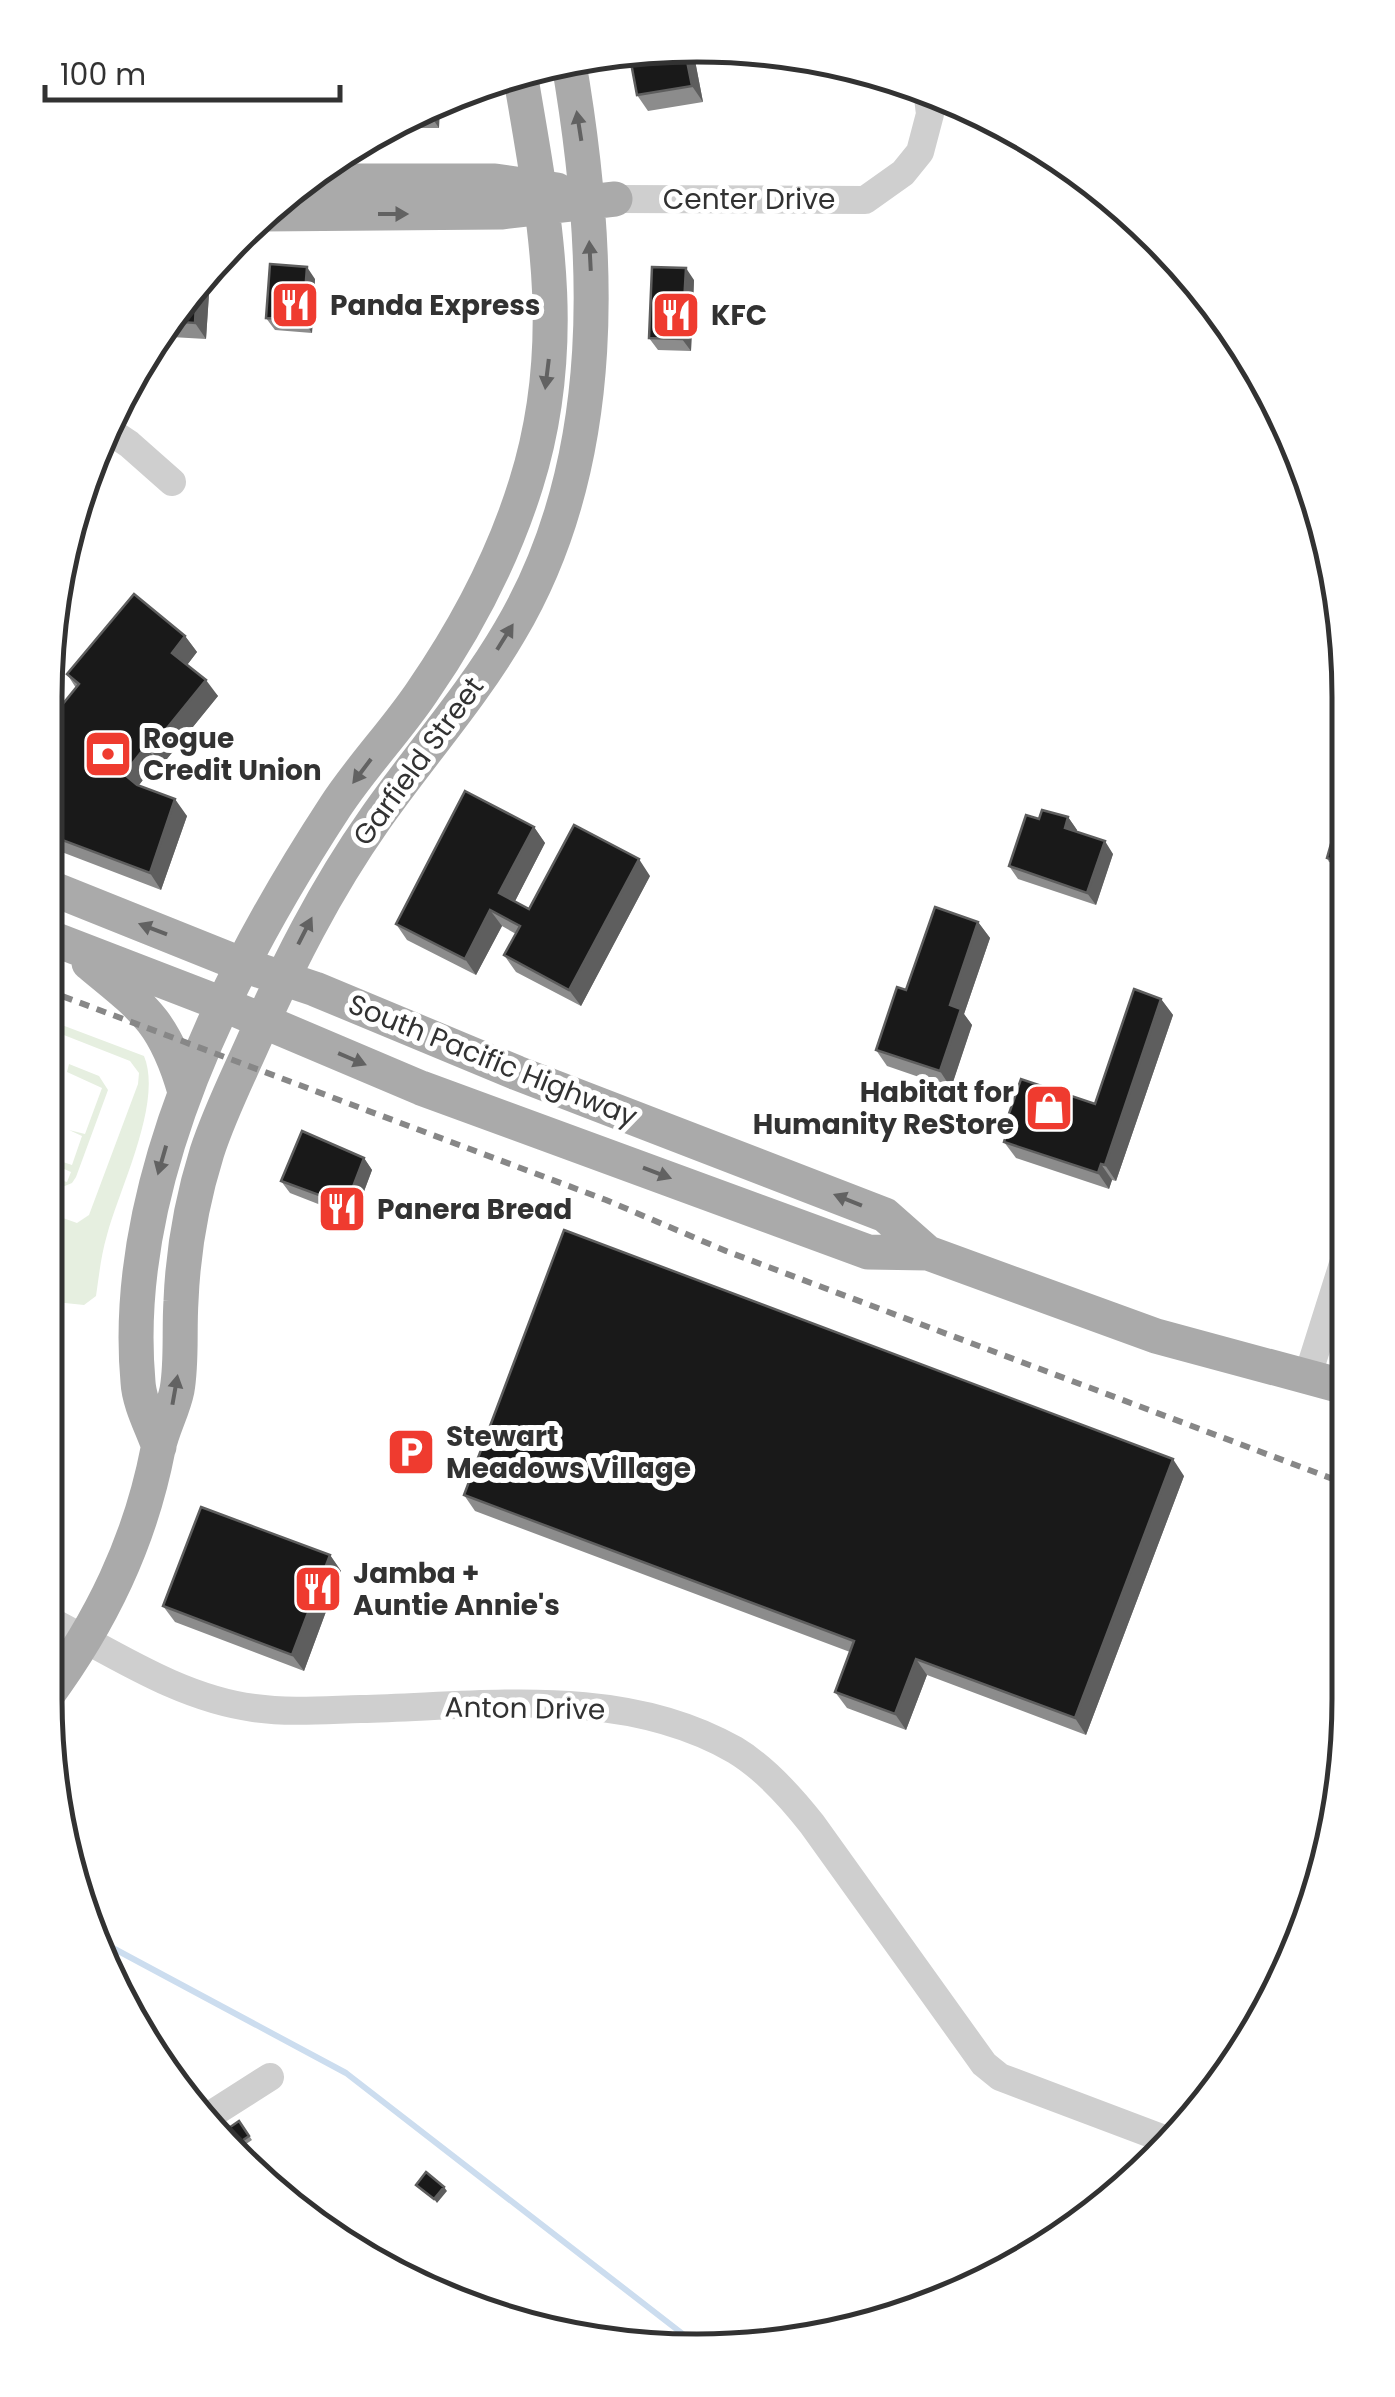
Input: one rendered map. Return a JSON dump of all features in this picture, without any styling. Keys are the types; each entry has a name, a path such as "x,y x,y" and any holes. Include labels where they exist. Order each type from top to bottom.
{"main road":[{"name":"Garfield Street","path":"63,1672 86,1639 132,1548 155,1476 159,1447 177,1388 182,1270 192,1209 220,1117 328,887 511,630 548,552 581,430 592,314 596,199 571,76"},
{"name":"Garfield Street","path":"159,1447 138,1386 139,1288 152,1195 184,1092 278,897 338,802 421,693 469,616 507,539 527,480 549,370 551,277 522,87"},
{"name":"Center Drive","path":"331,180 495,181 540,198"},
{"name":"Center Drive","path":"286,214 447,214 540,198 596,199"},
{"name":"South Pacific Highway","path":"63,893 886,1215 928,1253"},
{"name":"South Pacific Highway","path":"63,943 225,1005 421,1088 868,1252 928,1253 1156,1336 1332,1384"},
{"path":"63,946 150,1016 173,1051 184,1092"}],"street":[{"name":"Center Drive","path":"596,199 865,200 903,173 920,152 929,107"},
{"path":"119,437 172,482"},
{"path":"1307,1378 1332,1298"},
{"name":"Anton Drive","path":"63,1627 132,1666 179,1686 254,1708 304,1711 529,1704 611,1708 658,1719 730,1748 788,1794 984,2064 1000,2077 1158,2137"},
{"path":"215,2112 270,2078"}],"green space":[{"path":"63,1025 144,1056 148,1097 138,1145 105,1243 96,1296 84,1305 63,1303 63,1218 77,1223 89,1215 138,1084 139,1073 130,1061 63,1035"},
{"path":"69,1064 99,1076 108,1090 76,1177 63,1187 71,1172 63,1168 63,1162 72,1165 82,1136 69,1130 85,1134 102,1088 67,1072"}],"building":[{"path":"687,63 692,86 637,95 632,66"},
{"path":"270,264 307,267 303,320 266,318"},
{"path":"652,267 686,268 682,339 649,338"},
{"path":"196,309 195,323 186,322"},
{"name":"Rogue Credit Union","path":"134,594 185,636 172,653 206,680 150,749 146,746 124,774 137,785 175,799 150,873 63,840 63,704 79,684 67,674"},
{"path":"465,791 534,827 499,893 529,909 574,825 639,859 569,990 504,955 520,926 490,910 465,959 396,924"},
{"path":"1042,810 1068,817 1065,828 1105,841 1087,893 1009,866 1026,815 1039,819"},
{"path":"935,907 978,922 950,1005 961,1009 940,1071 876,1050 897,987 906,990"},
{"name":"Habitat for Humanity ReStore","path":"1134,989 1161,999 1105,1165 1101,1164 1098,1173 1004,1142 1007,1132 1003,1131 1021,1079 1095,1104"},
{"path":"302,1131 364,1158 346,1205 281,1181"},
{"path":"564,1230 1173,1459 1075,1718 916,1659 895,1714 835,1692 854,1641 464,1495"},
{"path":"201,1507 330,1555 292,1655 163,1606"},
{"path":"239,2121 249,2136 241,2141 229,2128"},
{"path":"426,2172 444,2187 434,2199 416,2185"}],"waterway":[{"path":"113,1948 346,2073 682,2334"}],"railway":[{"path":"63,996 1332,1479"}],"place":[{"name":"Panda Express","path":"295,305"},
{"name":"KFC","path":"676,315"},
{"name":"Rogue Credit Union","path":"108,754"},
{"name":"Habitat for Humanity ReStore","path":"1049,1108"},
{"name":"Panera Bread","path":"342,1209"},
{"name":"Stewart Meadows Village","path":"411,1452"},
{"name":"Jamba + Auntie Annie's","path":"318,1589"}]}
